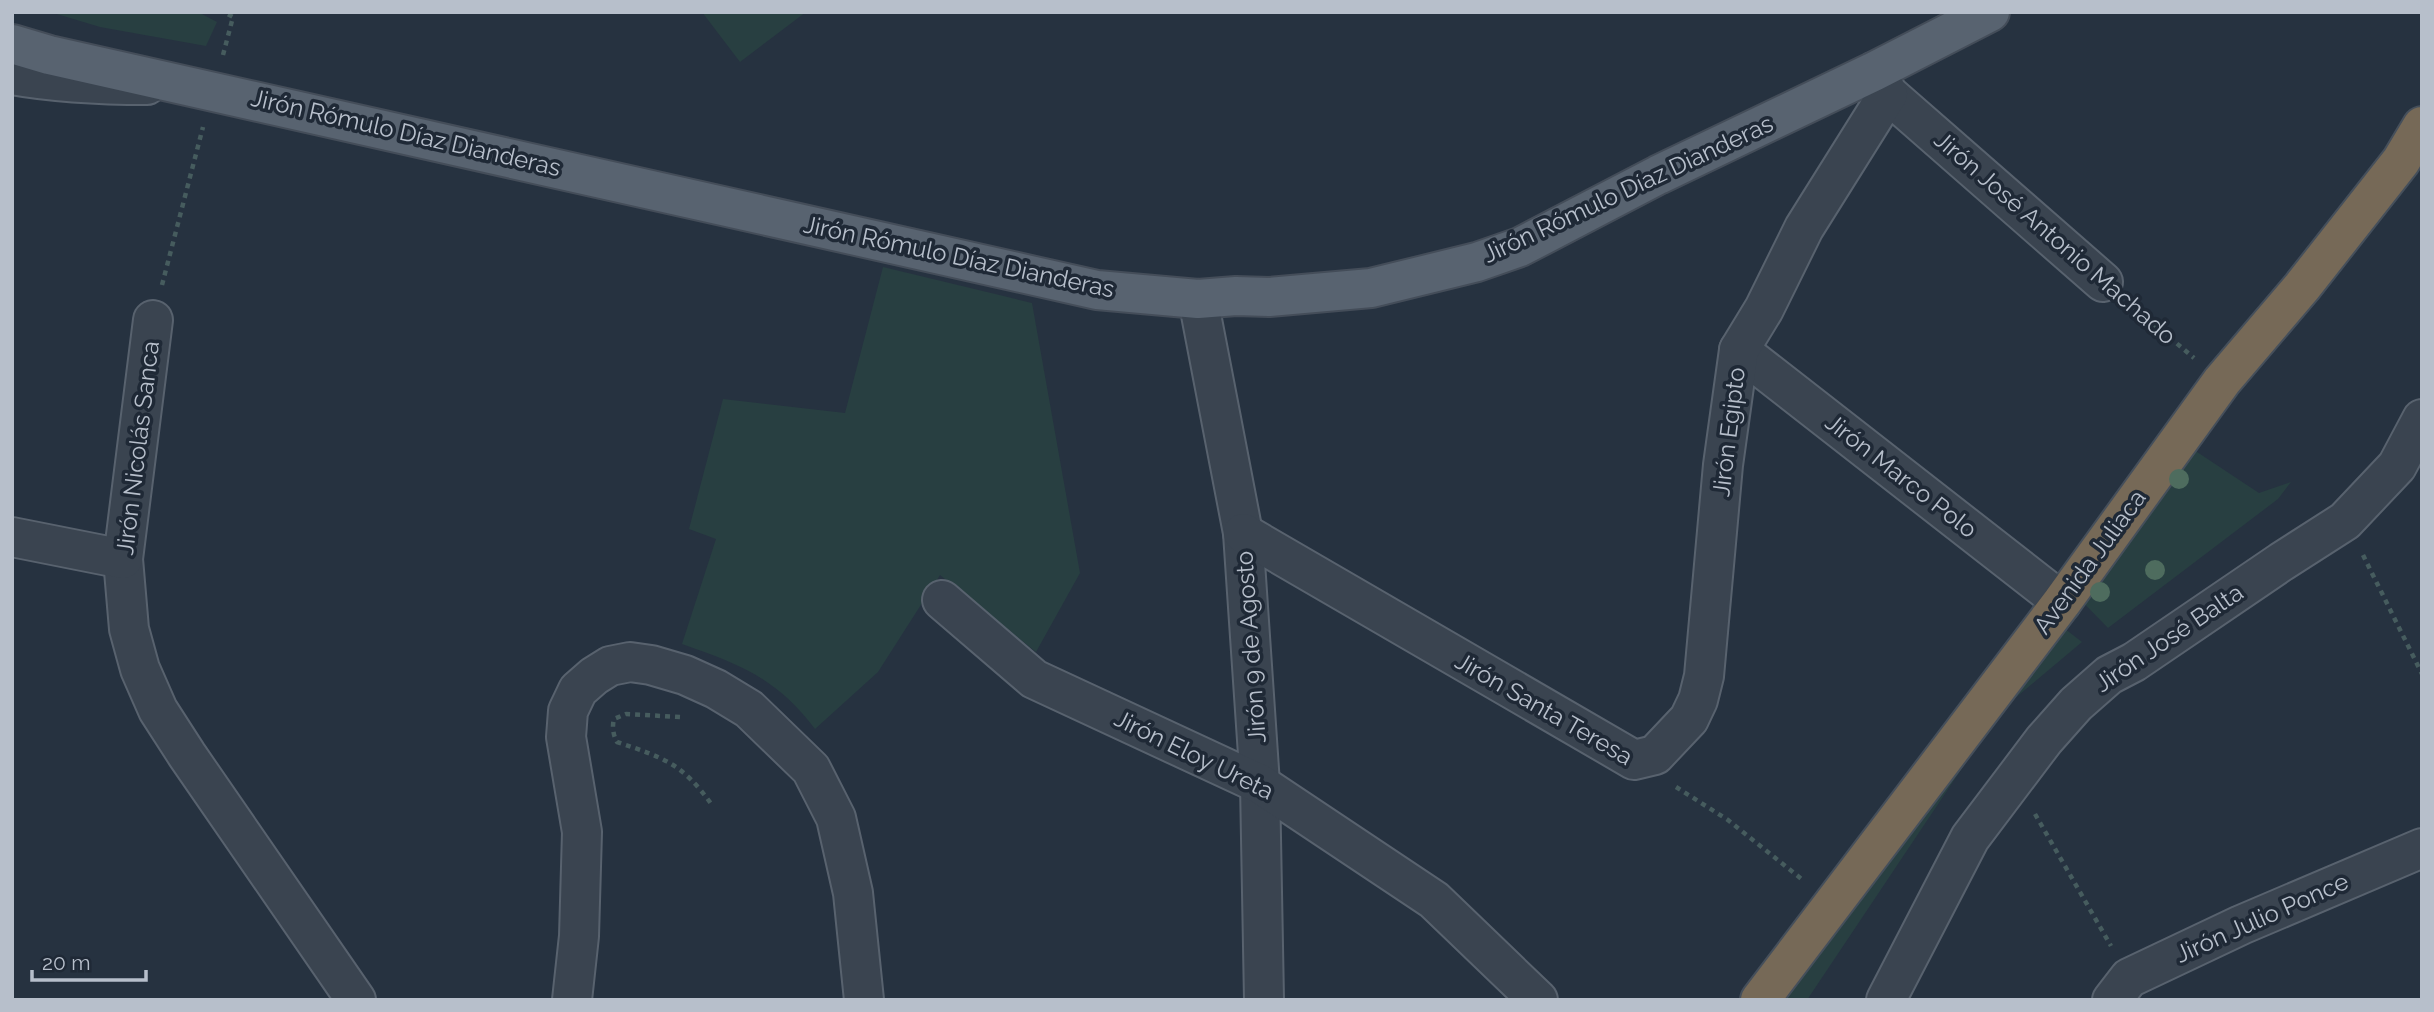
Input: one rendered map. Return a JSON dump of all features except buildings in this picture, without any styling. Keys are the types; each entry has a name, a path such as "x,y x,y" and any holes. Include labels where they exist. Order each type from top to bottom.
{"highway":[{"name":"Avenida Juliaca","path":"1760,1000 2062,602 2222,382 2401,161 2422,126"}],"main road":[{"name":"Jirón Rómulo Díaz Dianderas","path":"12,44 49,55 202,87 1097,289 1198,299 1269,297 1370,288 1477,262 1520,247 1658,175 1882,83 1990,12"}],"street":[{"path":"12,75 95,85 202,87"},
{"name":"Jirón José Antonio Machado","path":"1882,83 2103,282"},
{"name":"Jirón Egipto","path":"1634,760 1655,755 1667,744 1689,719 1698,700 1704,676 1723,465 1740,350 1882,83"},
{"name":"Jirón 9 de Agosto","path":"1198,299 1243,533 1261,784 1264,1000"},
{"name":"Jirón Nicolás Sanca","path":"153,320 123,559 129,629 140,669 158,710 187,755 356,1000"},
{"name":"Jirón Marco Polo","path":"1740,350 2062,602"},
{"name":"Jirón José Balta","path":"1886,1000 1970,838 2044,740 2076,704 2109,675 2134,662 2346,521 2397,466 2422,419"},
{"name":"Jirón Santa Teresa","path":"1243,533 1634,760"},
{"path":"12,537 123,559"},
{"name":"Jirón Eloy Ureta","path":"942,600 1034,679 1261,784 1434,900 1538,1000"},
{"path":"572,1000 579,936 582,832 566,737 568,711 578,690 594,676 610,666 630,662 685,675 716,689 749,709 811,769 836,818 853,893 864,1000"},
{"name":"Jirón Julio Ponce","path":"2121,989 2241,925 2422,848"}],"path":[{"path":"223,54 233,17 224,12"},
{"name":"Jirón Nicolás Sanca","path":"153,320 202,87"},
{"name":"Jirón José Antonio Machado","path":"2103,282 2222,382"},
{"path":"2346,521 2422,674"},
{"path":"671,716 619,716 614,719 614,737 617,742 662,757 682,770 712,805"},
{"name":"Jirón Santa Teresa","path":"1634,760 1728,820 1832,904"},
{"path":"2014,779 2121,989"}],"green space":[{"path":"50,12 198,12 217,22 206,46 100,27"},
{"path":"702,12 806,12 740,62"},
{"path":"883,267 1032,303 1080,573 1036,652 940,575 878,672 815,729 786,697 756,675 682,644 716,539 689,529 723,399 845,413"},
{"path":"2191,448 2259,493 2291,482 2278,499 2108,628 2066,585"},
{"path":"2047,615 2082,642 2001,710 1807,1000 1743,1000"}]}
